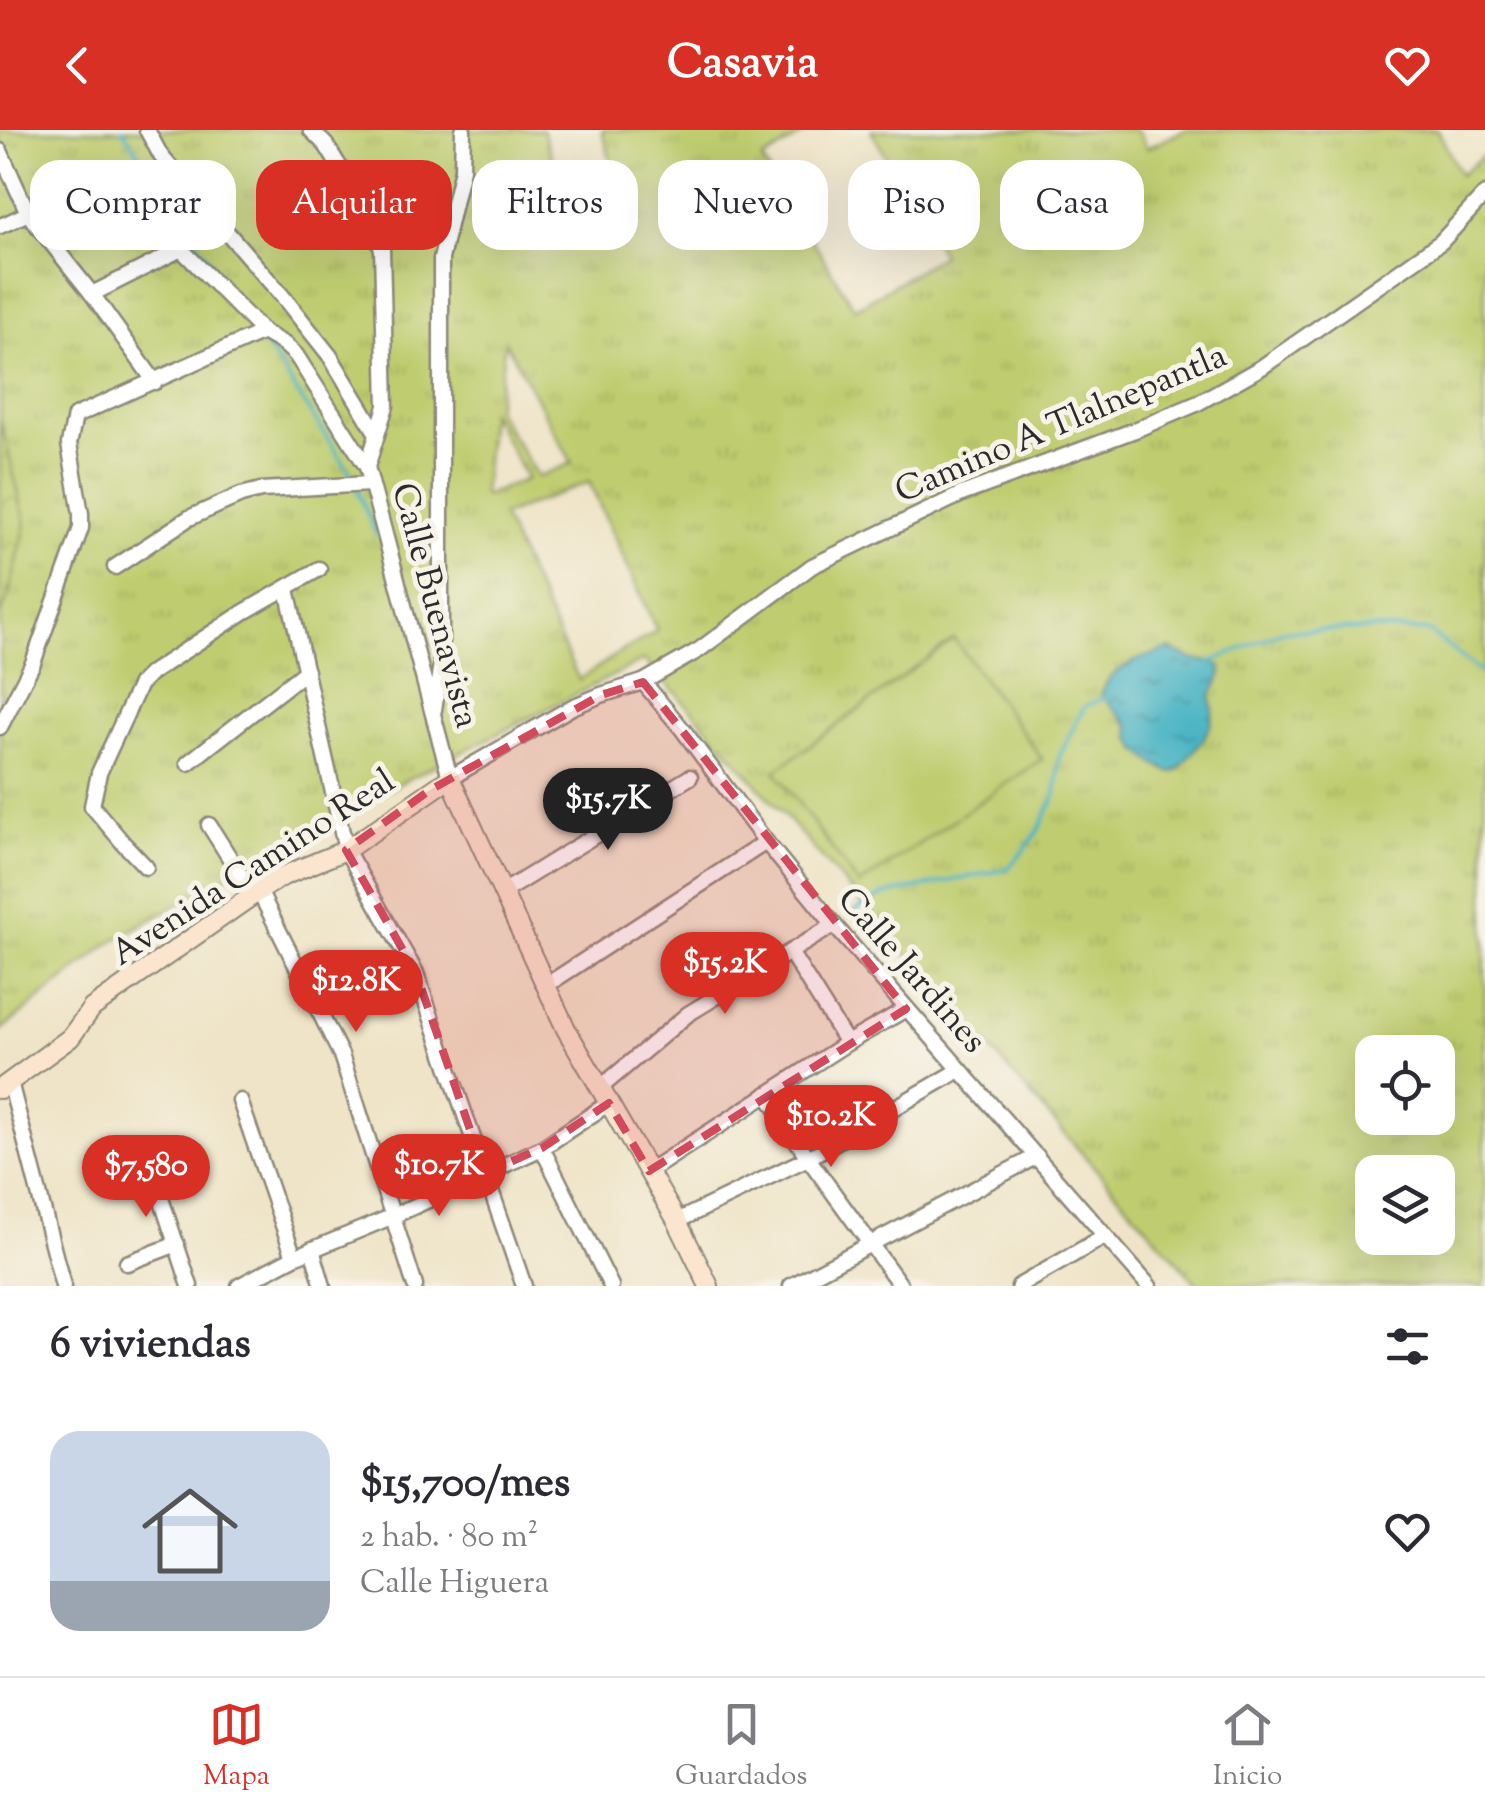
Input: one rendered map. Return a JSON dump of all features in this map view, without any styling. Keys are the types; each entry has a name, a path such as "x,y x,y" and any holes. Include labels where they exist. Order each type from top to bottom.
{"street":[{"path":"147,130 161,156 330,356 377,434"},
{"path":"311,130 326,145 362,204 382,249 386,406 366,468"},
{"path":"433,716 441,662 441,259 462,169 464,130"},
{"path":"0,151 29,215 155,382"},
{"name":"Camino A Tlalnepantla","path":"450,778 572,708 642,682 700,650 812,566 962,494 1196,404 1262,367 1441,242 1485,194"},
{"path":"0,226 29,215"},
{"path":"92,294 178,250"},
{"name":"Calle Buenavista","path":"184,250 263,332 296,355 366,468 450,778 566,1029 710,1286"},
{"path":"0,727 33,663 80,528 70,444 75,416 263,332"},
{"path":"115,567 189,518 240,495 261,490 370,484"},
{"path":"146,866 92,806 100,772 140,684 244,612 318,569"},
{"path":"287,589 346,850 416,973 524,1286"},
{"path":"188,764 306,671"},
{"name":"Calle Jardines","path":"642,682 834,926 1149,1286"},
{"name":"Avenida Camino Real","path":"5,1085 70,1038 92,1008 259,891 283,876 346,850 450,778"},
{"path":"502,892 690,778"},
{"path":"209,825 243,879 259,891 341,1055 414,1286"},
{"path":"545,986 766,842"},
{"path":"239,1286 294,1257 542,1148 688,1014 834,926"},
{"path":"790,952 847,1043"},
{"path":"648,1171 906,1009"},
{"path":"677,1221 808,1158 960,1070"},
{"path":"5,1085 64,1286"},
{"path":"767,1094 808,1158 901,1286"},
{"path":"240,1101 294,1257"},
{"path":"142,1141 190,1286"},
{"path":"542,1148 611,1286"},
{"path":"791,1286 1037,1156"},
{"path":"1019,1286 1105,1236"},
{"path":"126,1263 177,1244"},
{"path":"312,1250 323,1286"}],"highlighted area":[{"path":"643,682 906,1009 649,1171 609,1103 542,1148 485,1173 416,973 346,850 430,790 601,695"}],"green space":[{"path":"0,130 543,130 553,160 472,160 472,250 638,250 638,160 611,160 602,130 810,130 762,160 658,160 658,250 818,250 855,309 942,255 939,250 980,250 980,160 888,160 871,130 1137,130 1147,148 1185,130 1438,130 1460,175 1485,154 1485,1286 1199,1286 644,660 315,826 111,942 0,1031","holes":["505,341 572,463 538,477 496,410","490,412 527,479 484,496 483,495","589,482 657,631 579,680 502,516"]},
{"path":"0,418 26,524 0,616"},
{"path":"954,639 1042,759 859,885 775,771"}],"water":[{"path":"1169,649 1194,660 1213,662 1221,667 1222,674 1211,697 1211,724 1202,741 1171,773 1138,750 1129,725 1102,695 1119,670"}],"waterway":[{"path":"123,130 225,284"},
{"path":"261,338 354,481"},
{"path":"357,490 377,535"},
{"path":"1211,662 1282,631 1428,631 1485,675"},
{"path":"847,916 883,895 1007,869 1038,831 1056,794 1059,757 1084,707 1108,696"}]}
